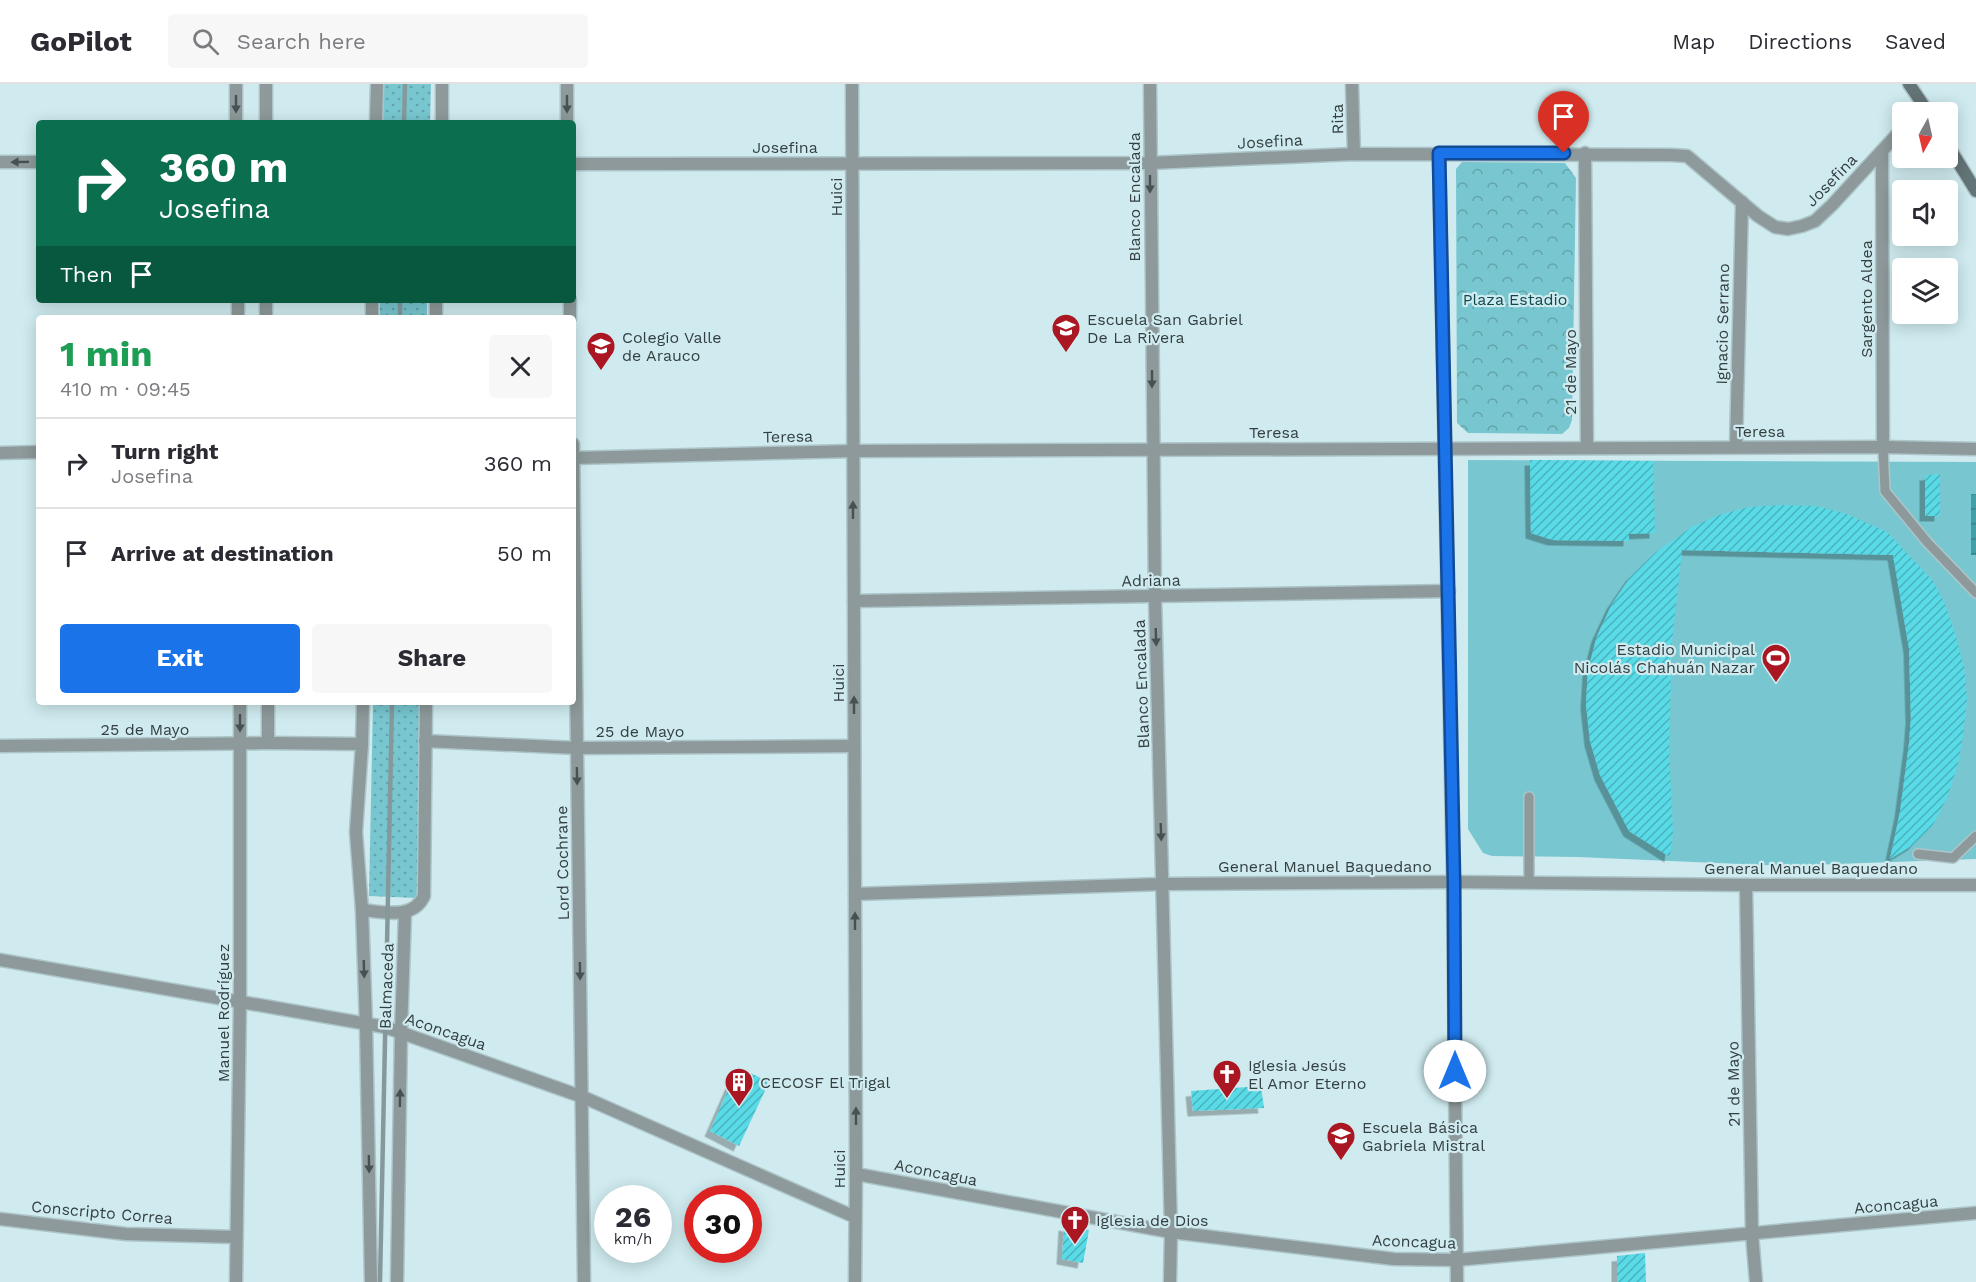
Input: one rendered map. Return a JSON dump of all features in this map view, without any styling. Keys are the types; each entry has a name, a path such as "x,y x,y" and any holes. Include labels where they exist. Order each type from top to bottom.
{"street":[{"path":"236,84 236,120"},
{"path":"266,84 266,120"},
{"path":"376,120 377,84"},
{"path":"442,84 442,120"},
{"path":"567,84 567,120"},
{"name":"Huici","path":"852,84 855,1282"},
{"name":"Blanco Encalada","path":"1150,84 1155,597 1172,1232 1170,1282"},
{"name":"Rita","path":"1352,84 1354,154"},
{"path":"1909,84 1919,102"},
{"name":"Josefina","path":"576,164 1150,164 1354,154 1439,153 1687,156 1758,216 1775,227 1788,229 1815,221 1892,140"},
{"name":"Sargento Aldea","path":"1882,151 1883,447"},
{"path":"1439,153 1454,882 1457,1282"},
{"name":"21 de Mayo","path":"1585,153 1587,447"},
{"path":"1958,158 1972,176 1976,191"},
{"path":"0,162 36,162"},
{"name":"Ignacio Serrano","path":"1736,447 1742,202"},
{"name":"Teresa","path":"576,458 853,451 1153,449 1883,447 1976,449"},
{"path":"0,453 36,453"},
{"name":"Adriana","path":"854,601 1449,591"},
{"name":"Lord Cochrane","path":"576,676 584,1282"},
{"name":"Manuel Rodríguez","path":"236,1282 240,1001 240,705"},
{"path":"268,705 268,743"},
{"name":"Balmaceda","path":"363,705 356,832 362,910 366,1024 371,1282"},
{"path":"362,910 405,913 420,905 424,896 426,705"},
{"name":"25 de Mayo","path":"425,741 577,748 854,746"},
{"name":"25 de Mayo","path":"0,746 362,744"},
{"name":"General Manuel Baquedano","path":"855,894 1163,884 1454,882 1976,885"},
{"name":"21 de Mayo","path":"1746,885 1752,1234 1756,1282"},
{"name":"Balmaceda","path":"397,1282 405,913"},
{"name":"Aconcagua","path":"0,960 240,1001 401,1032 583,1097 855,1216"},
{"name":"Aconcagua","path":"856,1174 1172,1232 1394,1259 1456,1260 1976,1213"},
{"name":"Conscripto Correa","path":"0,1219 126,1234 236,1237"}],"lane":[{"path":"1883,447 1884,491 1976,594"},
{"path":"1529,797 1529,883"},
{"path":"1918,854 1953,858 1976,836"}],"green space":[{"path":"384,84 431,84 430,120 383,120"},
{"name":"Plaza Estadio","path":"1462,162 1565,163 1576,178 1572,420 1569,428 1562,434 1468,433 1457,423 1456,169"},
{"path":"380,303 427,303 427,315 380,315"},
{"name":"Estadio Municipal Nicolás Chahuán Nazar","path":"1468,460 1976,462 1976,859 1783,866 1578,857 1492,856 1483,853 1468,829"},
{"path":"373,705 420,705 417,898 369,896"}],"water":[{"path":"1971,494 1976,494 1976,555 1971,555"}],"building":[{"path":"1530,460 1653,461 1655,533 1629,534 1629,541 1553,540 1531,533"},
{"path":"1940,474 1940,516 1925,516 1925,475"},
{"path":"1816,506 1847,514 1887,532 1933,581 1945,604 1955,634 1964,666 1967,699 1958,764 1947,798 1933,825 1913,845 1890,859 1900,812 1911,718 1909,648 1893,555 1682,550 1672,642 1669,749 1673,833 1670,857 1629,831 1600,775 1590,741 1586,704 1588,670 1597,636 1612,604 1631,576 1656,552 1692,527 1719,515 1749,507"},
{"name":"CECOSF El Trigal","path":"738,1067 769,1082 739,1146 710,1131"},
{"name":"Iglesia Jesús El Amor Eterno","path":"1261,1086 1264,1108 1193,1111 1191,1091"},
{"name":"Iglesia de Dios","path":"1064,1225 1089,1230 1083,1263 1062,1259"},
{"path":"1645,1253 1646,1282 1617,1282 1617,1256"}],"railway":[{"path":"404,120 405,84"},
{"path":"400,303 400,315"},
{"path":"380,1282 392,705"}],"place":[{"name":"Escuela San Gabriel De La Rivera","path":"1066,354"},
{"name":"Colegio Valle de Arauco","path":"601,372"},
{"name":"Estadio Municipal Nicolás Chahuán Nazar","path":"1776,684"},
{"name":"Iglesia Jesús El Amor Eterno","path":"1227,1100"},
{"name":"CECOSF El Trigal","path":"739,1108"},
{"name":"Escuela Básica Gabriela Mistral","path":"1341,1162"},
{"name":"Iglesia de Dios","path":"1075,1246"}],"route":[{"path":"1455,1071 1449,591 1439,153 1564,153"}]}
